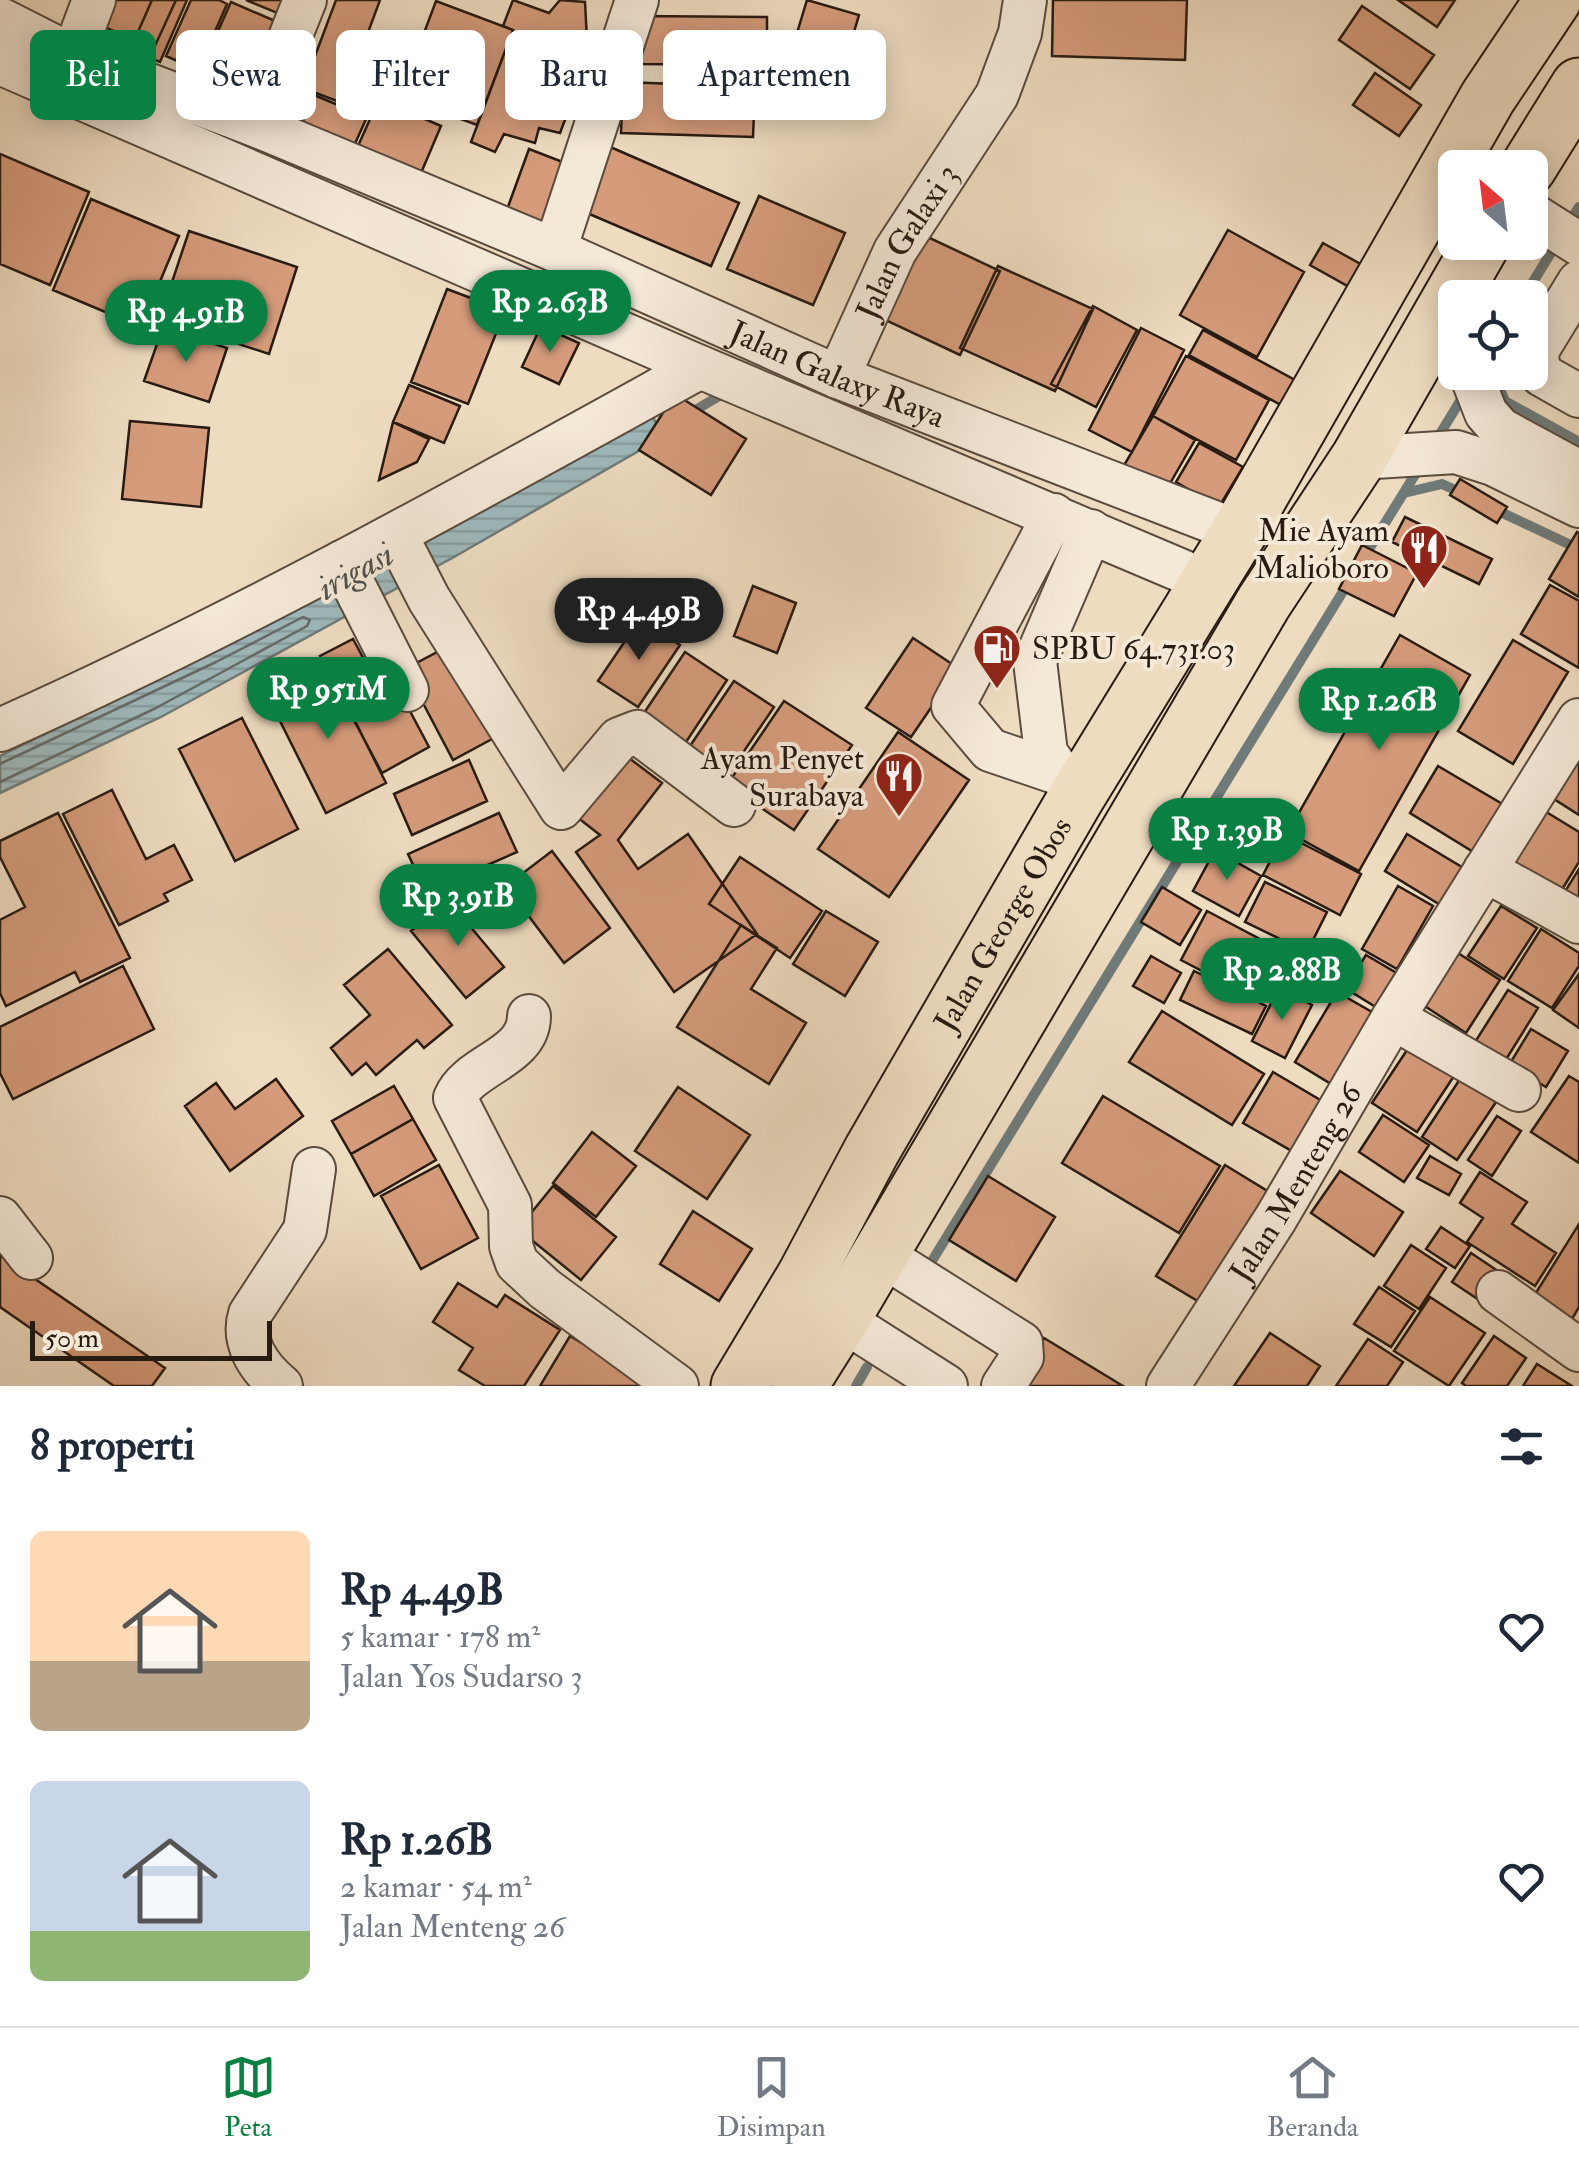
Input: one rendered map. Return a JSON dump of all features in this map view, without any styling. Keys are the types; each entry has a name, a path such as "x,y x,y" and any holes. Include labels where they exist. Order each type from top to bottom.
{"main road":[{"name":"Jalan George Obos","path":"738,1386 806,1276 1061,774 1208,582 1240,532 1488,97 1553,0"},
{"path":"1540,150 1576,98"},
{"name":"Jalan George Obos","path":"799,1386 1244,636 1438,340"}],"street":[{"path":"83,30 94,0"},
{"path":"255,125 304,0"},
{"path":"555,250 637,0"},
{"name":"Jalan Galaxi 3","path":"838,376 895,251 997,95 1020,33 1025,0"},
{"name":"Jalan Galaxy Raya","path":"0,19 30,34"},
{"name":"Jalan Galaxy Raya","path":"0,63 1208,582"},
{"name":"Jalan Galaxy Raya","path":"156,87 555,250 838,376 1240,532"},
{"path":"1548,224 1579,244"},
{"path":"1579,282 1538,349 1537,361 1542,374 1579,396"},
{"path":"0,730 129,672 359,595 412,565 700,367"},
{"path":"1477,390 1486,413 1500,429 1579,472"},
{"path":"1360,458 1456,452 1493,464 1579,506"},
{"path":"1061,774 1036,661 1072,523"},
{"path":"1061,774 990,750 953,706 1072,523"},
{"path":"412,565 560,808 619,739 637,732 734,806"},
{"path":"359,595 407,690"},
{"name":"Jalan Menteng 26","path":"1168,1386 1276,1218 1393,1018 1578,723"},
{"path":"1485,870 1579,922"},
{"path":"529,1016 524,1036 466,1082 455,1098 510,1205 512,1253 517,1263 545,1289 677,1386"},
{"path":"1393,1018 1519,1090"},
{"path":"281,1386 260,1364 246,1326 305,1230 314,1169"},
{"path":"0,1218 31,1258"},
{"path":"880,1254 1021,1342 1022,1358 1003,1386"},
{"path":"1498,1292 1579,1350"},
{"path":"841,1319 946,1386"}],"water":[{"path":"651,413 663,437 161,717 0,793 0,756 212,653 443,533"}],"building":[{"path":"107,0 176,0 156,44 156,30 111,30 97,24"},
{"path":"152,0 187,0 160,62 156,60 156,30 139,30"},
{"path":"191,0 219,0 227,4 216,30 178,30"},
{"path":"246,0 289,0 282,15"},
{"path":"336,0 380,0 369,30 336,30 336,101 316,93 316,53"},
{"path":"513,0 549,13 560,0 585,2 586,30 513,30 503,26"},
{"path":"807,0 859,15 855,30 798,30"},
{"path":"1053,0 1187,0 1185,60 1052,56"},
{"path":"1398,0 1455,0 1437,27"},
{"path":"436,1 513,30 505,30 505,51 485,104 485,30 425,30"},
{"path":"231,2 282,24 279,30 219,30"},
{"path":"1362,6 1434,55 1410,89 1339,40"},
{"path":"639,16 767,17 767,30 663,30 663,64 643,64 643,30 639,30"},
{"path":"176,34 176,60 166,56"},
{"path":"505,51 505,120 565,120 560,133 539,128 535,143 504,134 495,152 471,142 479,120 485,120 485,105"},
{"path":"1375,73 1421,105 1399,136 1353,105"},
{"path":"643,83 663,84 663,120 754,120 753,137 621,133 622,120 643,120"},
{"path":"316,96 336,104 336,120 366,120 353,148 301,126 304,120 316,120"},
{"path":"370,120 427,120 441,126 421,173 358,146"},
{"path":"608,146 739,203 711,266 580,210"},
{"path":"529,149 573,166 548,231 505,215"},
{"path":"0,154 89,192 50,285 0,264"},
{"path":"759,196 845,233 813,305 727,269"},
{"path":"91,199 179,236 141,327 53,290"},
{"path":"1228,230 1304,272 1257,357 1180,315"},
{"path":"189,231 297,267 269,354 160,318"},
{"path":"919,233 1000,271 960,355 879,317"},
{"path":"1323,243 1373,271 1360,293 1310,265"},
{"path":"998,266 1093,309 1055,391 960,348"},
{"path":"447,289 505,311 468,404 411,382"},
{"path":"1093,306 1137,330 1096,407 1051,384"},
{"path":"541,326 579,343 559,384 522,367"},
{"path":"163,327 227,348 209,402 144,381"},
{"path":"1141,328 1184,350 1132,452 1089,430"},
{"path":"1203,330 1295,380 1281,405 1189,355"},
{"path":"1186,356 1269,400 1236,460 1153,416"},
{"path":"409,385 460,406 444,443 393,422"},
{"path":"675,394 746,439 711,495 639,450"},
{"path":"1153,416 1195,440 1165,492 1123,467"},
{"path":"130,421 209,428 201,507 122,499"},
{"path":"393,422 429,439 417,462 379,480"},
{"path":"1199,443 1243,467 1219,507 1176,482"},
{"path":"1460,479 1507,507 1497,523 1450,495"},
{"path":"1405,517 1492,559 1479,584 1392,542"},
{"path":"1579,533 1579,597 1549,579"},
{"path":"1362,545 1417,573 1394,616 1339,589"},
{"path":"1550,585 1579,601 1579,668 1521,634"},
{"path":"753,586 796,603 777,653 734,636"},
{"path":"640,619 680,645 638,707 598,681"},
{"path":"1400,635 1470,675 1359,871 1288,832"},
{"path":"913,638 958,668 911,737 866,708"},
{"path":"353,639 381,691 395,683 429,747 382,773 320,656"},
{"path":"1513,640 1568,672 1513,764 1458,731"},
{"path":"445,648 492,739 453,760 405,669"},
{"path":"685,652 727,680 684,745 642,716"},
{"path":"330,671 386,783 326,813 270,701"},
{"path":"734,681 774,707 727,776 688,749"},
{"path":"784,701 852,745 794,830 727,785"},
{"path":"242,718 298,829 235,861 179,749"},
{"path":"898,732 969,780 889,897 818,849"},
{"path":"625,755 662,783 618,840 638,869 688,834 757,934 674,992 576,852 600,835 577,817"},
{"path":"1579,758 1579,815 1554,799"},
{"path":"469,760 487,801 412,835 394,794"},
{"path":"1438,766 1504,805 1475,853 1410,813"},
{"path":"112,790 146,859 174,845 192,880 164,894 168,901 119,925 63,814"},
{"path":"1543,810 1579,832 1579,862 1561,891 1512,861"},
{"path":"58,813 130,958 80,982 75,972 6,1006 0,993 0,920 25,907 0,857 0,841"},
{"path":"499,813 517,852 426,892 408,854"},
{"path":"1284,834 1361,874 1340,915 1263,875"},
{"path":"1407,834 1470,872 1447,909 1385,871"},
{"path":"1215,850 1261,876 1239,916 1193,891"},
{"path":"552,851 610,928 564,963 506,886"},
{"path":"740,857 822,911 790,958 709,904"},
{"path":"1579,869 1579,902 1564,893"},
{"path":"1265,882 1327,912 1307,952 1245,922"},
{"path":"1398,886 1433,906 1397,969 1362,949"},
{"path":"1162,887 1201,910 1180,945 1141,922"},
{"path":"449,901 504,967 466,998 411,931"},
{"path":"1501,906 1537,928 1504,979 1468,956"},
{"path":"826,911 878,942 845,996 793,964"},
{"path":"1207,911 1275,947 1250,996 1181,960"},
{"path":"741,925 777,948 751,989 806,1023 769,1084 677,1027"},
{"path":"1541,929 1579,953 1579,966 1552,1008 1508,981"},
{"path":"388,949 452,1025 424,1048 417,1040 376,1075 366,1063 352,1075 331,1048 370,1015 344,985"},
{"path":"1458,953 1500,980 1466,1033 1423,1005"},
{"path":"1366,955 1400,975 1379,1009 1345,988"},
{"path":"1151,956 1181,973 1164,1003 1133,986"},
{"path":"123,966 154,1029 13,1099 0,1073 0,1027"},
{"path":"1194,971 1266,1006 1252,1034 1180,1000"},
{"path":"1579,974 1579,1028 1553,1010"},
{"path":"1279,988 1312,1005 1285,1058 1252,1041"},
{"path":"1508,990 1538,1008 1505,1061 1475,1042"},
{"path":"1337,992 1379,1016 1336,1087 1295,1062"},
{"path":"1162,1011 1264,1074 1232,1125 1129,1062"},
{"path":"1531,1029 1568,1051 1546,1087 1509,1065"},
{"path":"1409,1047 1454,1076 1417,1132 1372,1103"},
{"path":"1273,1072 1327,1104 1297,1154 1243,1123"},
{"path":"1569,1076 1579,1082 1579,1163 1531,1132"},
{"path":"276,1079 303,1116 230,1171 185,1106 216,1083 235,1109"},
{"path":"1460,1079 1496,1102 1457,1160 1422,1137"},
{"path":"394,1086 413,1119 351,1154 332,1121"},
{"path":"678,1087 750,1135 707,1199 635,1151"},
{"path":"1103,1096 1220,1166 1179,1233 1062,1163"},
{"path":"1383,1115 1429,1145 1404,1182 1359,1152"},
{"path":"1497,1116 1521,1131 1492,1176 1468,1160"},
{"path":"413,1119 436,1160 374,1196 351,1154"},
{"path":"592,1132 636,1166 596,1217 553,1183"},
{"path":"1430,1156 1461,1174 1449,1195 1417,1178"},
{"path":"439,1165 478,1238 421,1269 381,1196"},
{"path":"1225,1165 1274,1195 1206,1306 1156,1276"},
{"path":"1340,1171 1403,1212 1374,1256 1311,1213"},
{"path":"1480,1172 1527,1202 1512,1224 1556,1253 1535,1286 1467,1242 1483,1218 1460,1203"},
{"path":"988,1176 1055,1217 1016,1281 949,1240"},
{"path":"553,1186 616,1237 581,1280 518,1229"},
{"path":"693,1211 752,1249 719,1301 660,1264"},
{"path":"1579,1224 1579,1307 1572,1319 1534,1296"},
{"path":"1441,1227 1470,1246 1455,1268 1426,1249"},
{"path":"1411,1245 1446,1268 1419,1309 1384,1286"},
{"path":"1471,1253 1498,1271 1479,1300 1452,1282"},
{"path":"0,1255 165,1368 152,1386 114,1386 0,1307"},
{"path":"458,1283 497,1307 505,1295 560,1330 524,1386 485,1386 459,1370 473,1348 433,1322"},
{"path":"1379,1287 1415,1311 1391,1347 1354,1324"},
{"path":"1430,1297 1485,1333 1449,1386 1394,1351"},
{"path":"1270,1333 1320,1366 1307,1386 1234,1386"},
{"path":"570,1336 643,1380 639,1386 540,1386"},
{"path":"1494,1336 1526,1358 1507,1386 1466,1386 1462,1383"},
{"path":"1044,1338 1123,1386 1014,1386"},
{"path":"1368,1339 1403,1362 1387,1386 1336,1386"},
{"path":"1537,1364 1572,1386 1523,1386"}],"waterway":[{"path":"1568,224 1579,207"},
{"path":"1534,280 1557,243"},
{"path":"1500,390 1505,401 1579,442"},
{"name":"irigasi","path":"687,415 726,392"},
{"path":"1435,442 1465,393"},
{"path":"1364,557 1421,465"},
{"path":"1404,493 1442,484 1464,494"},
{"path":"1492,508 1579,549"},
{"path":"927,1269 1350,580"},
{"path":"856,1386 867,1367"}],"place":[{"name":"Mie Ayam Malioboro","path":"1424,590"},
{"name":"SPBU 64.731.03","path":"997,690"},
{"name":"Ayam Penyet Surabaya","path":"899,818"}]}
